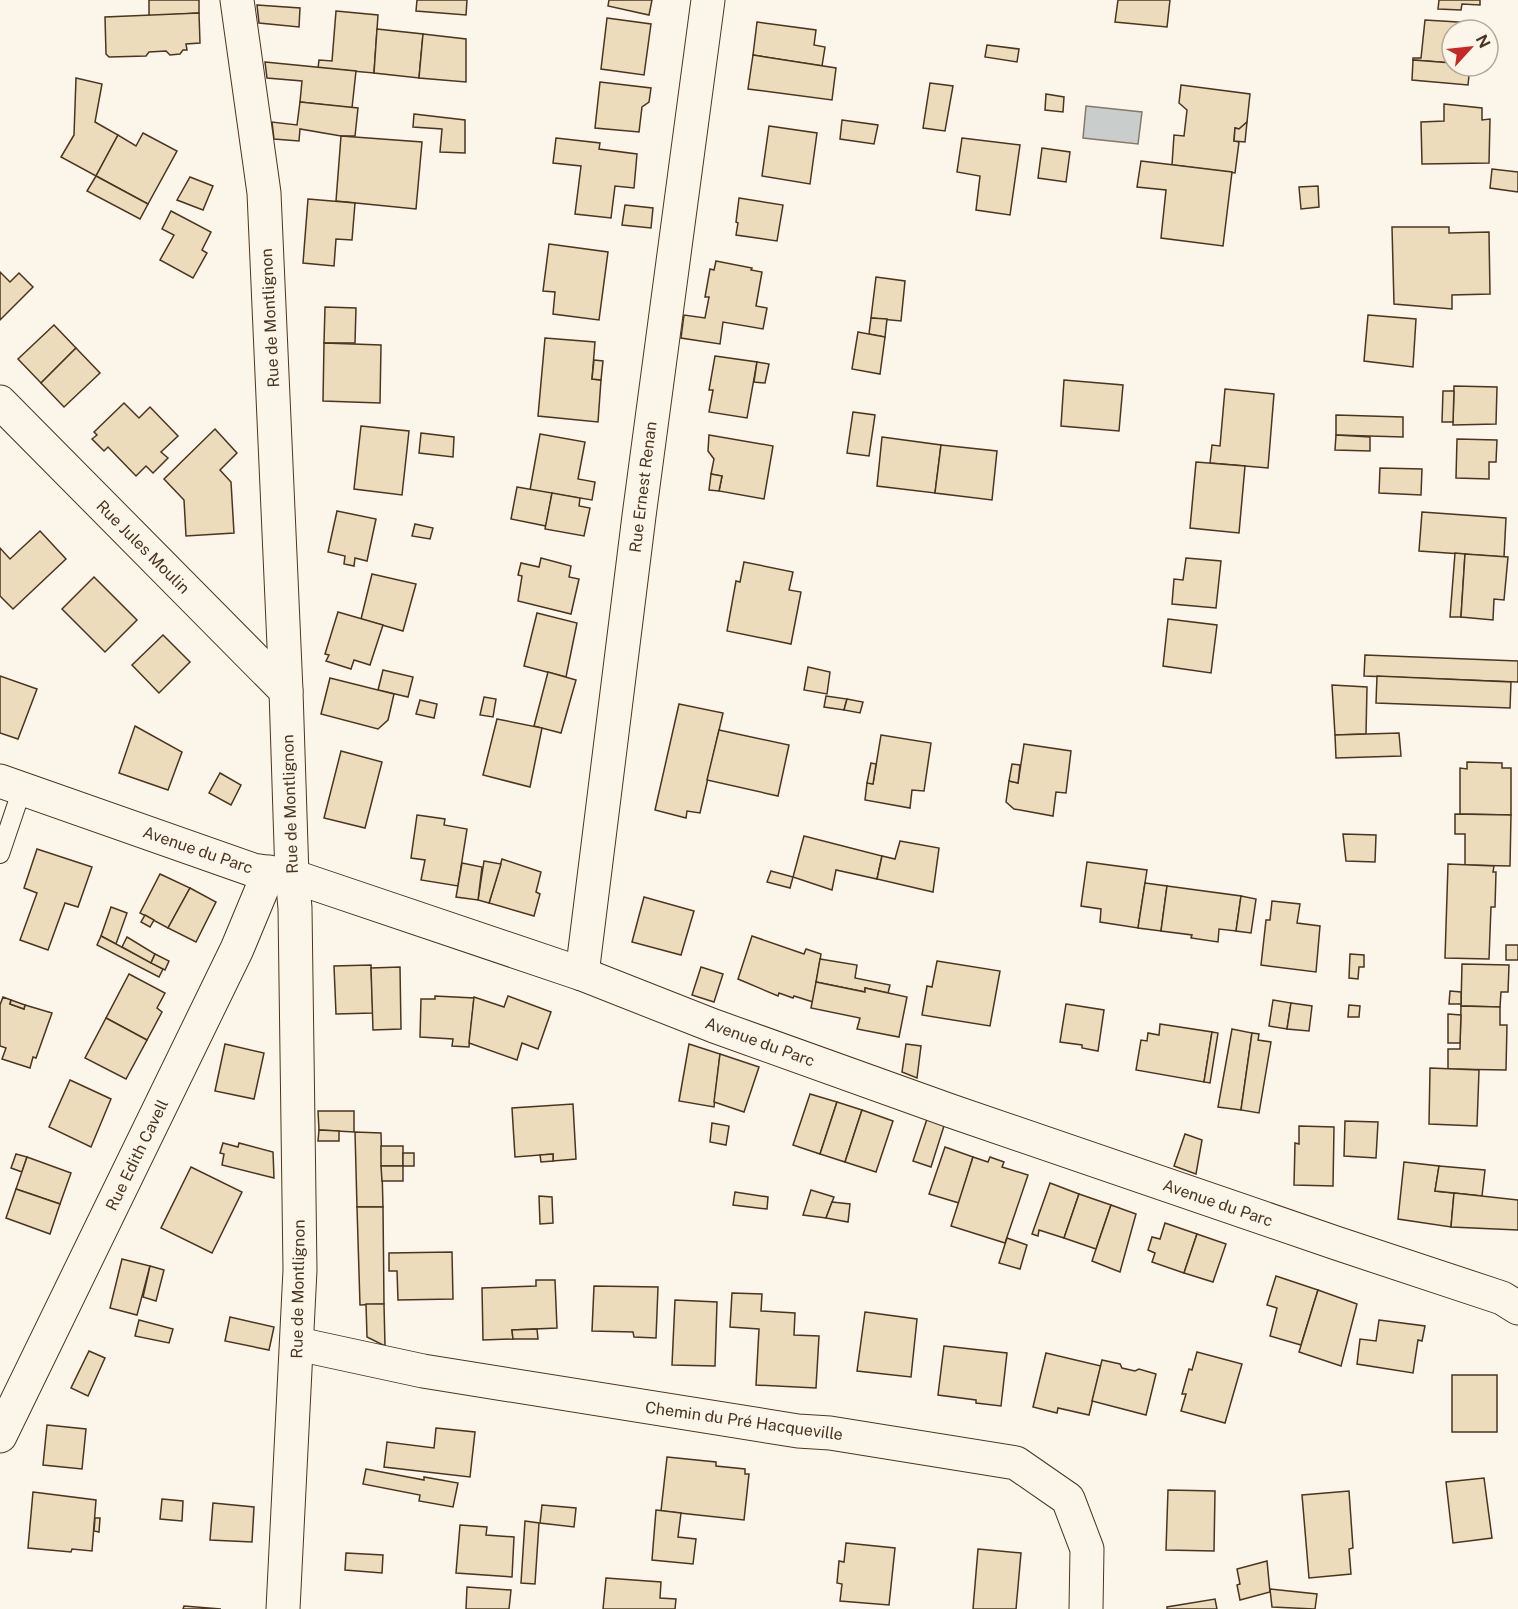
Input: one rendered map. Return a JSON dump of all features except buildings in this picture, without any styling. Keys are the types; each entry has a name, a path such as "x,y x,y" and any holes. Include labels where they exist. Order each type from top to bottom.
{"street":[{"name":"Rue de Montlignon","path":"237,0 264,193 286,691 281,874 295,908 300,1270 284,1609"},
{"name":"Rue Ernest Renan","path":"582,974 640,504 708,0"},
{"name":"Rue Jules Moulin","path":"0,402 286,691"},
{"name":"Avenue du Parc","path":"11,785 253,870 281,874 582,974 714,1026 1336,1243 1502,1298 1518,1308"},
{"name":"Rue Edith Cavell","path":"0,1436 237,949 281,874"},
{"name":"Chemin du Pré Hacqueville","path":"298,1344 435,1373 1016,1463 1068,1500 1087,1549 1086,1609"}],"lane":[{"path":"0,854 11,785"}],"shaded area":[{"path":"1086,106 1142,112 1138,144 1083,138"}]}
